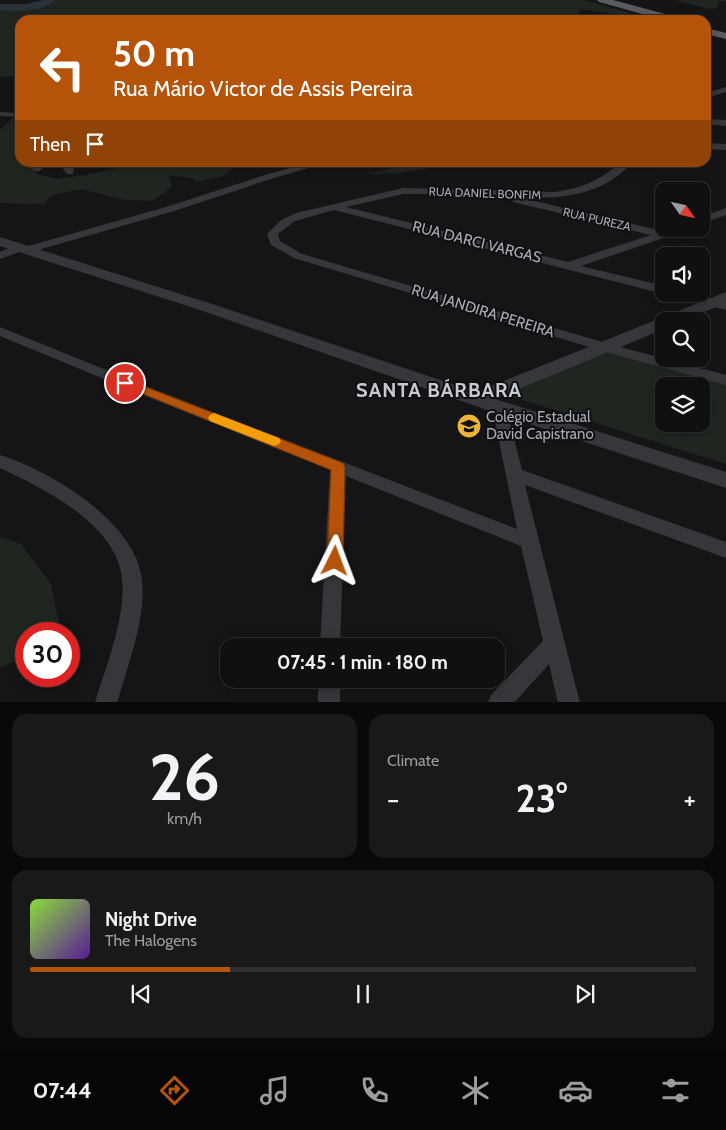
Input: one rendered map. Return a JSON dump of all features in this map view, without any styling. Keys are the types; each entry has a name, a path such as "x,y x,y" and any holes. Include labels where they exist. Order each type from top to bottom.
{"highway":[{"path":"594,0 649,15"},
{"path":"602,0 658,15"},
{"path":"711,31 726,35"}],"street":[{"path":"711,94 726,89"},
{"path":"0,114 15,115"},
{"path":"711,121 726,122"},
{"path":"711,146 726,147"},
{"path":"0,256 170,209 271,176 306,167"},
{"name":"RUA DANIEL BONFIM","path":"334,207 403,191 446,191 502,195 554,195 578,192 604,181 622,167"},
{"name":"RUA PUREZA","path":"502,195 536,205 655,233"},
{"name":"RUA DARCI VARGAS","path":"290,218 334,207 655,288"},
{"path":"710,217 726,211"},
{"name":"RUA JANDIRA PEREIRA","path":"290,218 278,226 272,234 275,243 298,256 604,347 726,380"},
{"path":"571,265 655,238"},
{"path":"0,241 203,306 500,407 726,480"},
{"path":"694,312 722,302"},
{"path":"477,399 655,327"},
{"path":"0,331 338,467 529,541"},
{"path":"500,407 529,541 569,702"},
{"path":"0,461 48,485 88,510 116,538 128,555 132,578 131,606 106,702"},
{"path":"330,638 338,467"},
{"path":"514,474 726,550"},
{"path":"500,702 554,644"},
{"path":"329,688 329,702"}],"shaded area":[{"path":"56,0 584,0 631,13 621,15 580,9 579,14 584,15 15,15 15,76 0,77 0,9 41,7"},
{"path":"675,0 726,1 716,1 719,3 717,8 709,9"},
{"path":"15,118 15,167 32,167 38,174 57,179 122,167 235,167 223,176 198,182 191,178 168,175 172,187 152,201 126,200 81,189 52,195 44,204 0,203 0,130"},
{"path":"394,167 433,167 407,172 367,174"},
{"path":"607,352 655,365 655,367 663,367 700,377 655,377 655,432 710,432 710,380 726,384 726,464 504,394"},
{"path":"0,537 21,544 51,584 59,622 15,622 15,661 0,668"}],"waterway":[{"path":"0,7 20,8 51,0"}],"slow traffic":[{"path":"214,418 274,441"}],"place":[{"name":"Colégio Estadual David Capistrano","path":"469,426"}],"district":[{"name":"SANTA BÁRBARA","path":"439,390"}],"route":[{"path":"125,383 338,467 335,561"}]}
